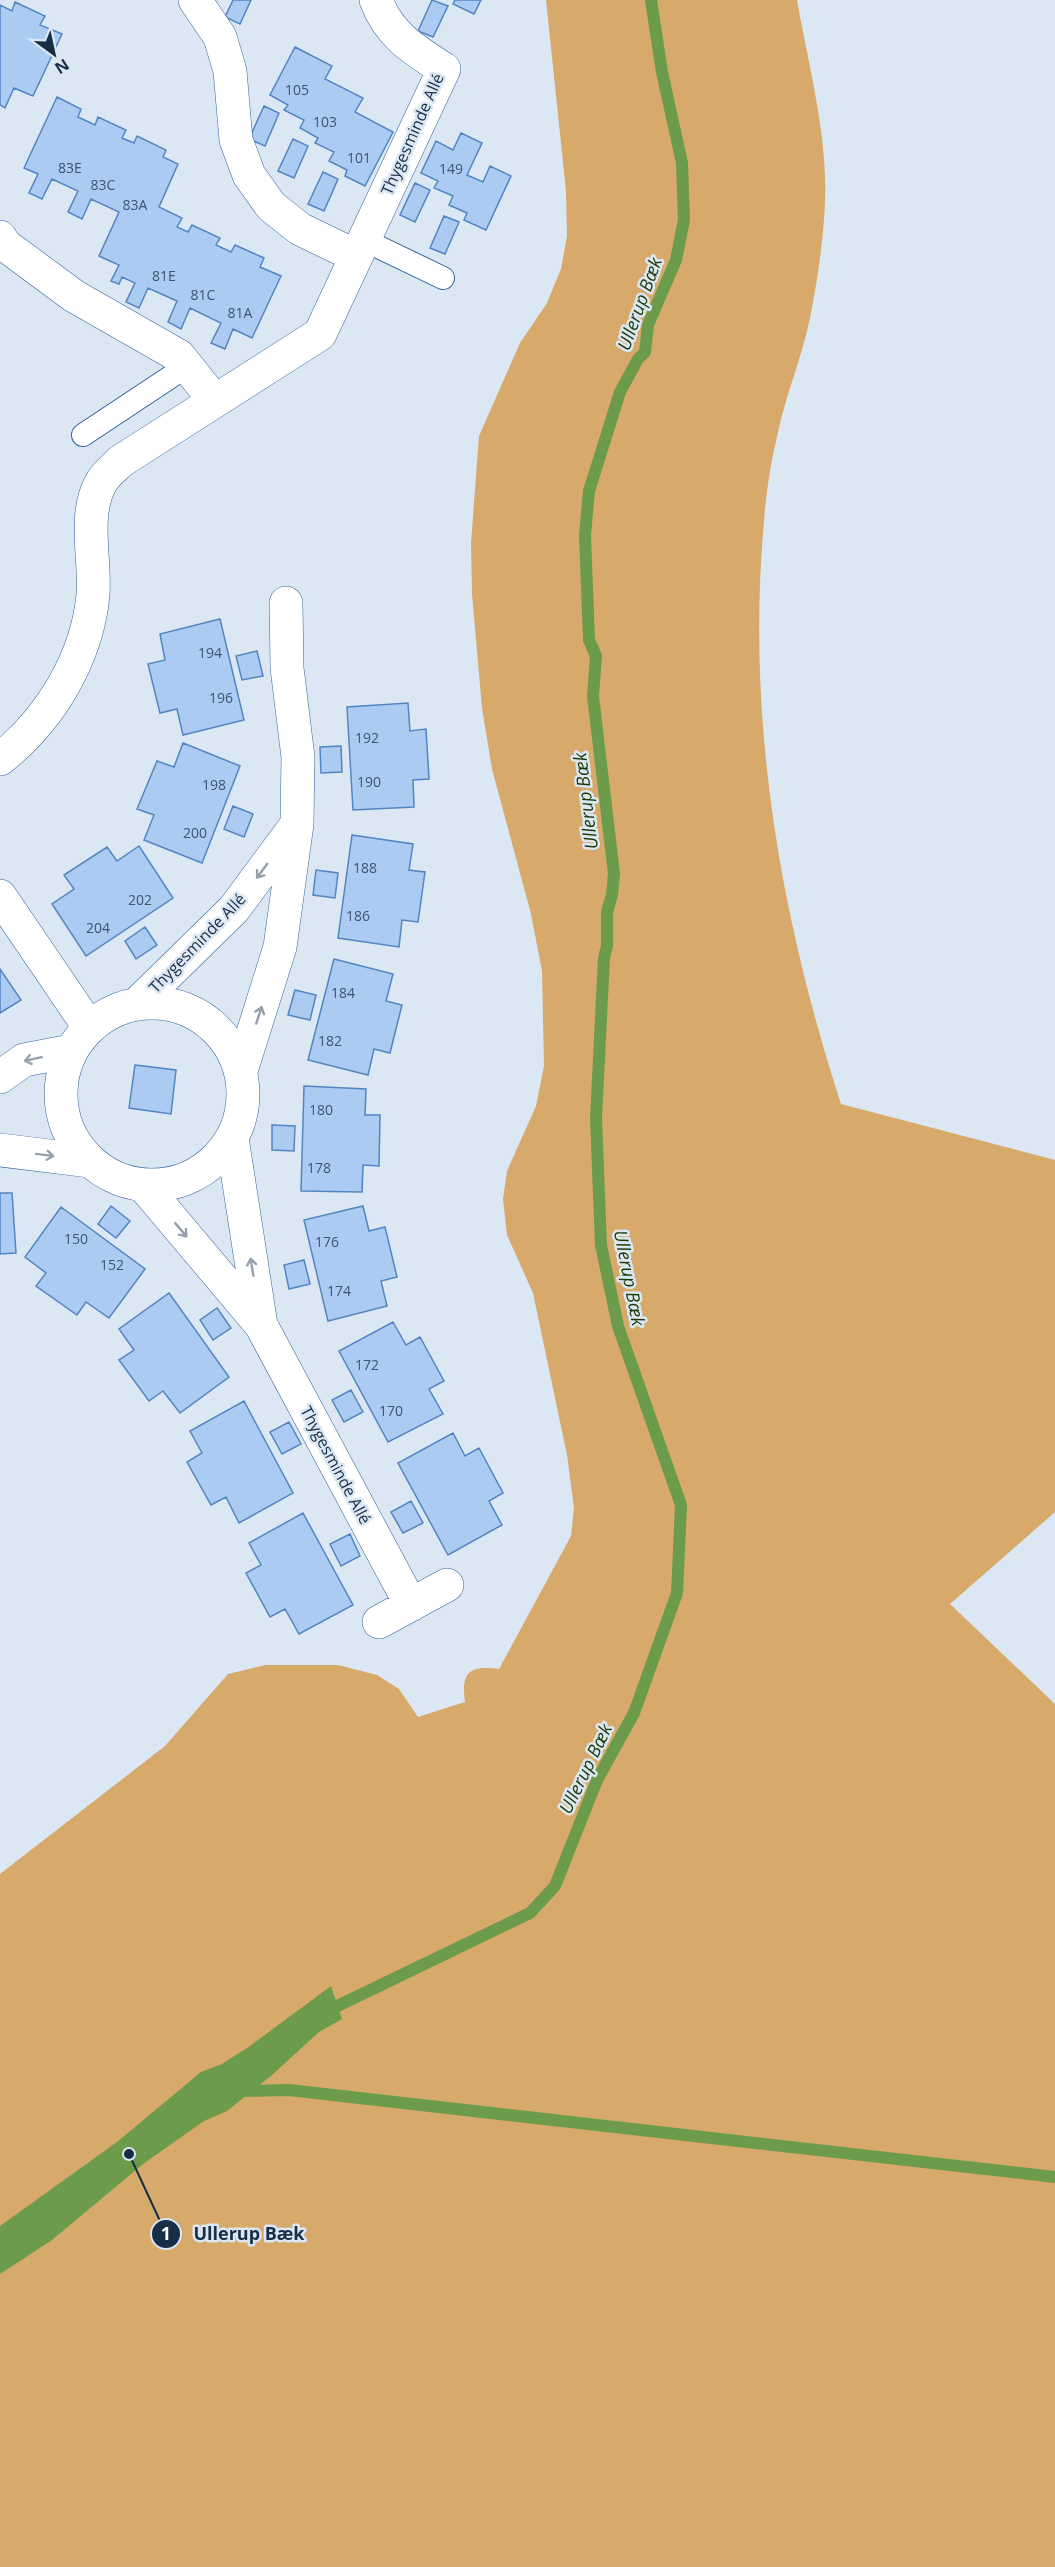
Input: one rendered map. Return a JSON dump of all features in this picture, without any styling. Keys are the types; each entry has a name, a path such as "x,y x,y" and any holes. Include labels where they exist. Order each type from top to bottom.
{"street":[{"path":"195,0 220,38 230,72 236,140 249,175 271,206 300,229 360,248"},
{"name":"Thygesminde Allé","path":"0,759 38,723 64,684 83,641 93,595 92,508 102,481 121,461 320,334 444,69 404,44 382,17 376,0"},
{"path":"0,237 5,245 74,296 178,356 215,401"},
{"path":"80,1039 62,1080 62,1110 72,1138 90,1161 115,1178 143,1185 170,1184 195,1175 216,1159 232,1138 243,1106 241,1071 280,947 297,824 298,757 287,668 286,603"},
{"name":"Thygesminde Allé","path":"138,1003 234,909 297,824"},
{"path":"0,896 80,1039"},
{"path":"0,1077 24,1060 80,1039 112,1011 138,1003 172,1004 203,1017 227,1040 241,1071"},
{"name":"Thygesminde Allé","path":"232,1138 261,1324"},
{"path":"0,1150 90,1161"},
{"name":"Thygesminde Allé","path":"143,1185 261,1324 411,1605"},
{"path":"379,1622 447,1585"}],"lane":[{"path":"360,248 444,278"},
{"path":"83,435 187,366"}],"shaded area":[{"path":"546,0 797,0 820,125 825,176 824,215 820,260 810,318 781,418 767,488 760,595 760,670 764,743 773,817 785,889 801,962 819,1033 841,1104 1055,1160 1055,1512 950,1604 1055,1704 1055,2567 0,2567 0,1874 165,1746 228,1674 266,1665 338,1665 377,1675 399,1689 418,1717 465,1702 466,1677 480,1668 499,1669 571,1536 574,1508 567,1455 533,1293 507,1235 503,1199 507,1171 536,1106 544,1066 542,971 531,914 492,769 482,708 472,594 471,543 479,436 520,343 547,303 561,269 567,236 566,191"},
{"path":"331,1986 342,2019 319,2032 272,2075 227,2111 204,2121 143,2164 52,2240 0,2274 0,2226 117,2142 201,2072 222,2064 250,2046"}],"building":[{"path":"233,0 251,0 240,24 225,17"},
{"path":"432,0 448,6 433,37 418,31"},
{"path":"455,0 481,0 474,14 453,4"},
{"path":"15,2 45,16 40,25 62,34 33,96 14,88 5,108 0,105 0,5 12,11"},
{"path":"295,47 332,66 325,79 363,98 355,112 393,132 365,186 345,176 347,170 329,161 334,152 315,143 318,138 300,128 304,120 284,110 288,105 270,95"},
{"path":"57,97 81,109 78,117 95,125 98,117 126,130 122,138 134,143 137,136 166,150 163,157 178,164 159,207 182,218 177,227 188,232 192,225 220,238 216,245 231,252 235,245 264,258 260,267 281,276 252,338 233,329 225,349 211,343 221,323 190,308 181,329 168,322 177,301 148,288 139,308 126,302 135,283 122,277 119,284 111,281 119,265 99,256 119,212 91,199 82,219 68,212 78,191 52,179 42,199 29,193 38,174 24,168"},
{"path":"264,106 279,113 265,146 249,139"},
{"path":"461,133 482,143 467,175 483,182 490,166 511,176 486,230 464,220 467,213 449,205 453,196 434,188 438,181 421,173 436,141 453,150"},
{"path":"293,139 308,146 294,178 278,171"},
{"path":"323,172 338,179 324,211 308,204"},
{"path":"415,183 430,190 415,222 400,215"},
{"path":"444,216 459,222 445,254 430,248"},
{"path":"220,619 244,720 183,735 177,709 160,713 148,664 165,660 160,634"},
{"path":"257,651 263,676 242,680 236,656"},
{"path":"408,703 410,731 426,729 429,779 413,780 414,807 353,810 347,707"},
{"path":"183,743 240,766 202,863 144,840 154,815 137,809 157,761 174,767"},
{"path":"341,746 342,772 321,773 320,747"},
{"path":"233,806 253,814 244,837 224,829"},
{"path":"352,835 413,844 409,870 425,872 418,922 402,920 399,947 338,938"},
{"path":"139,846 173,898 86,956 52,904 74,889 64,875 107,847 117,861"},
{"path":"316,870 338,873 335,898 313,895"},
{"path":"145,927 157,945 136,959 125,941"},
{"path":"334,959 393,974 386,1001 402,1005 390,1053 374,1049 368,1075 308,1060"},
{"path":"0,969 21,1000 0,1013"},
{"path":"295,990 316,995 310,1020 288,1015"},
{"path":"135,1065 176,1070 171,1114 129,1108"},
{"path":"304,1086 366,1089 365,1115 380,1115 379,1166 363,1165 362,1192 301,1191"},
{"path":"272,1125 295,1126 294,1151 272,1150"},
{"path":"0,1193 12,1193 16,1253 0,1254"},
{"path":"111,1206 130,1221 116,1238 98,1224"},
{"path":"363,1206 369,1231 385,1227 397,1277 381,1281 387,1306 328,1321 304,1220"},
{"path":"61,1207 145,1269 109,1318 86,1302 77,1315 36,1286 46,1273 25,1257"},
{"path":"304,1260 310,1284 289,1289 284,1265"},
{"path":"169,1293 229,1377 180,1413 163,1391 149,1401 119,1360 134,1350 119,1329"},
{"path":"217,1308 231,1328 213,1340 200,1320"},
{"path":"393,1322 406,1345 420,1337 444,1381 429,1389 443,1414 388,1442 339,1351"},
{"path":"351,1390 363,1412 344,1422 332,1400"},
{"path":"244,1401 293,1493 239,1523 226,1497 211,1505 187,1462 202,1453 190,1431"},
{"path":"289,1422 301,1444 282,1454 270,1432"},
{"path":"453,1433 465,1456 479,1448 503,1493 489,1501 502,1525 448,1555 398,1463"},
{"path":"411,1501 423,1523 403,1533 391,1512"},
{"path":"303,1513 353,1605 299,1634 285,1609 270,1617 246,1573 261,1565 249,1543"},
{"path":"350,1534 360,1556 341,1566 330,1544"}],"waterway":[{"name":"Ullerup Bæk","path":"325,2012 530,1913 555,1886 597,1780 634,1713 677,1593 681,1505 618,1326 601,1245 596,1118 604,958 607,946 607,912 612,895 614,874 593,696 596,656 589,640 585,535 589,491 620,392 638,359 645,352 648,325 676,260 684,220 682,163 662,72 651,0"},
{"path":"238,2091 289,2090 1055,2177"}],"place":[{"name":"Ullerup Bæk","path":"129,2154"}]}
